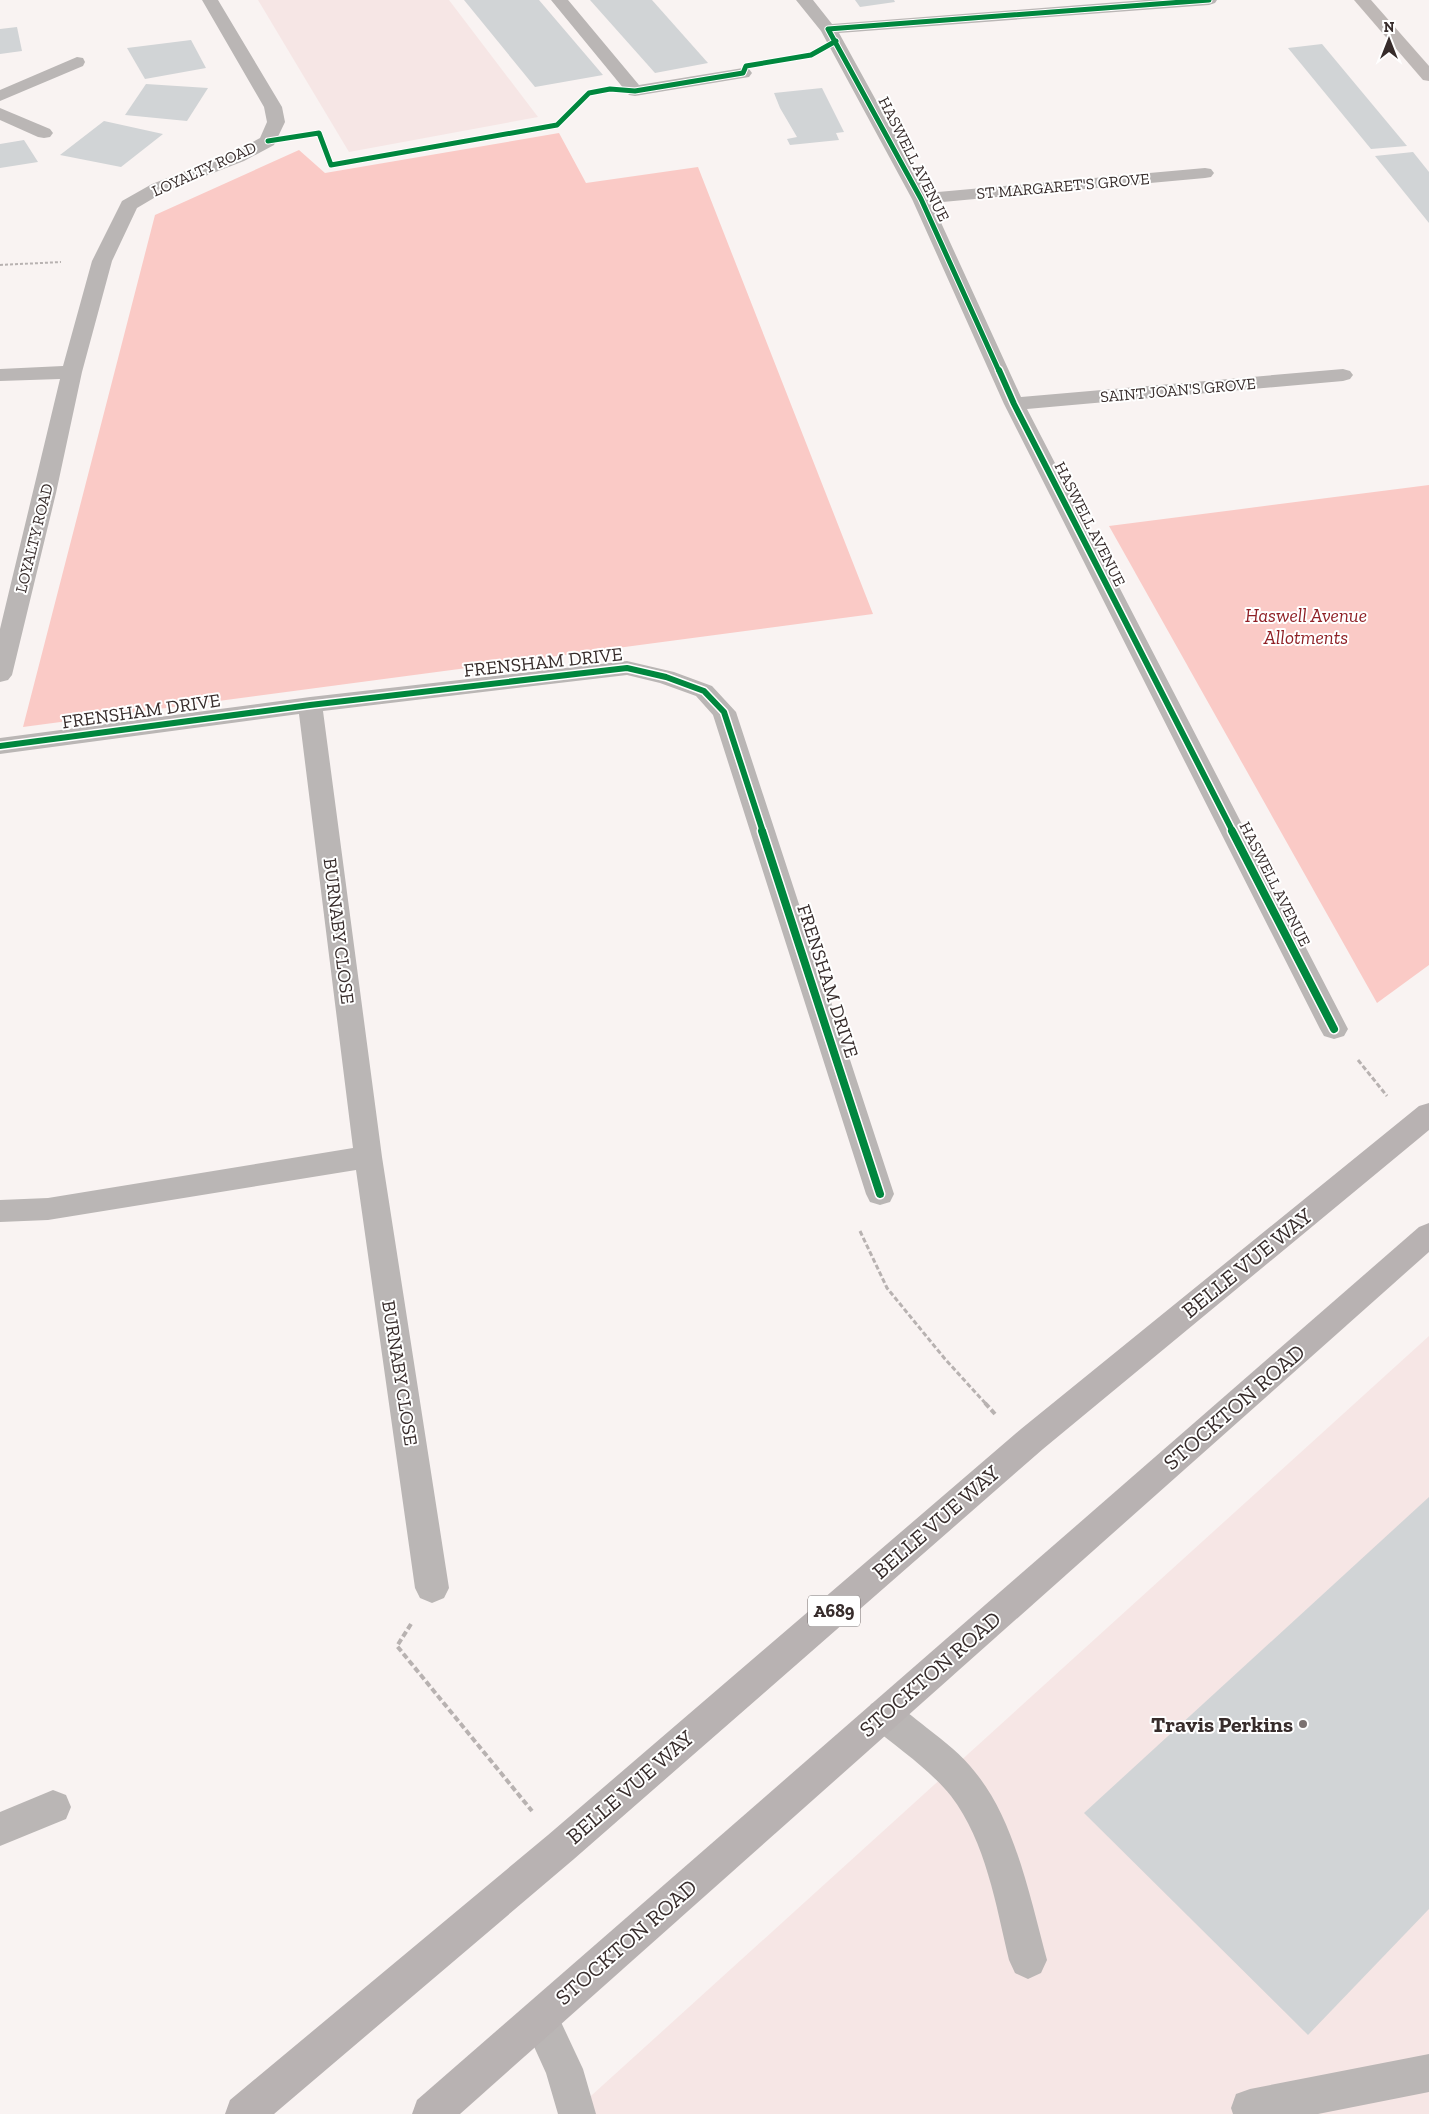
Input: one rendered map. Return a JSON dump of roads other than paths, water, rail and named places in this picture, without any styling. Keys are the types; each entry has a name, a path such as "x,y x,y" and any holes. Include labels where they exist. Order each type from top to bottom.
{"highway":[{"name":"BELLE VUE WAY","path":"244,2114 561,1847 1032,1439 1429,1114"},
{"name":"STOCKTON ROAD","path":"431,2114 1429,1235"}],"main road":[{"path":"1362,0 1429,76"}],"street":[{"name":"LOYALTY ROAD","path":"0,675 72,372 102,261 129,205 158,188 238,157 268,141 276,122 273,107 210,0"},
{"path":"558,0 635,91 742,73"},
{"name":"HASWELL AVENUE","path":"804,0 828,29 921,199 1014,404 1334,1029"},
{"path":"828,29 1098,4 1209,0"},
{"path":"0,96 77,62"},
{"path":"0,113 44,133"},
{"name":"ST MARGARET'S GROVE","path":"921,199 1205,173"},
{"path":"0,375 72,372"},
{"name":"SAINT JOAN'S GROVE","path":"1014,404 1342,375"},
{"name":"FRENSHAM DRIVE","path":"0,746 310,705 627,668 666,677 704,691 724,712 880,1194"},
{"name":"BURNABY CLOSE","path":"310,705 368,1157 432,1588"},
{"path":"0,1211 48,1209 368,1157"},
{"path":"883,1715 940,1760 970,1794 996,1843 1028,1960"},
{"path":"0,1829 54,1807"},
{"path":"540,2018 564,2069 577,2114"},
{"path":"1252,2114 1250,2108 1429,2073"}],"place":[{"name":"Travis Perkins","path":"1303,1724"}],"park label":[{"name":"Haswell Avenue Allotments","path":"1306,626"}]}
